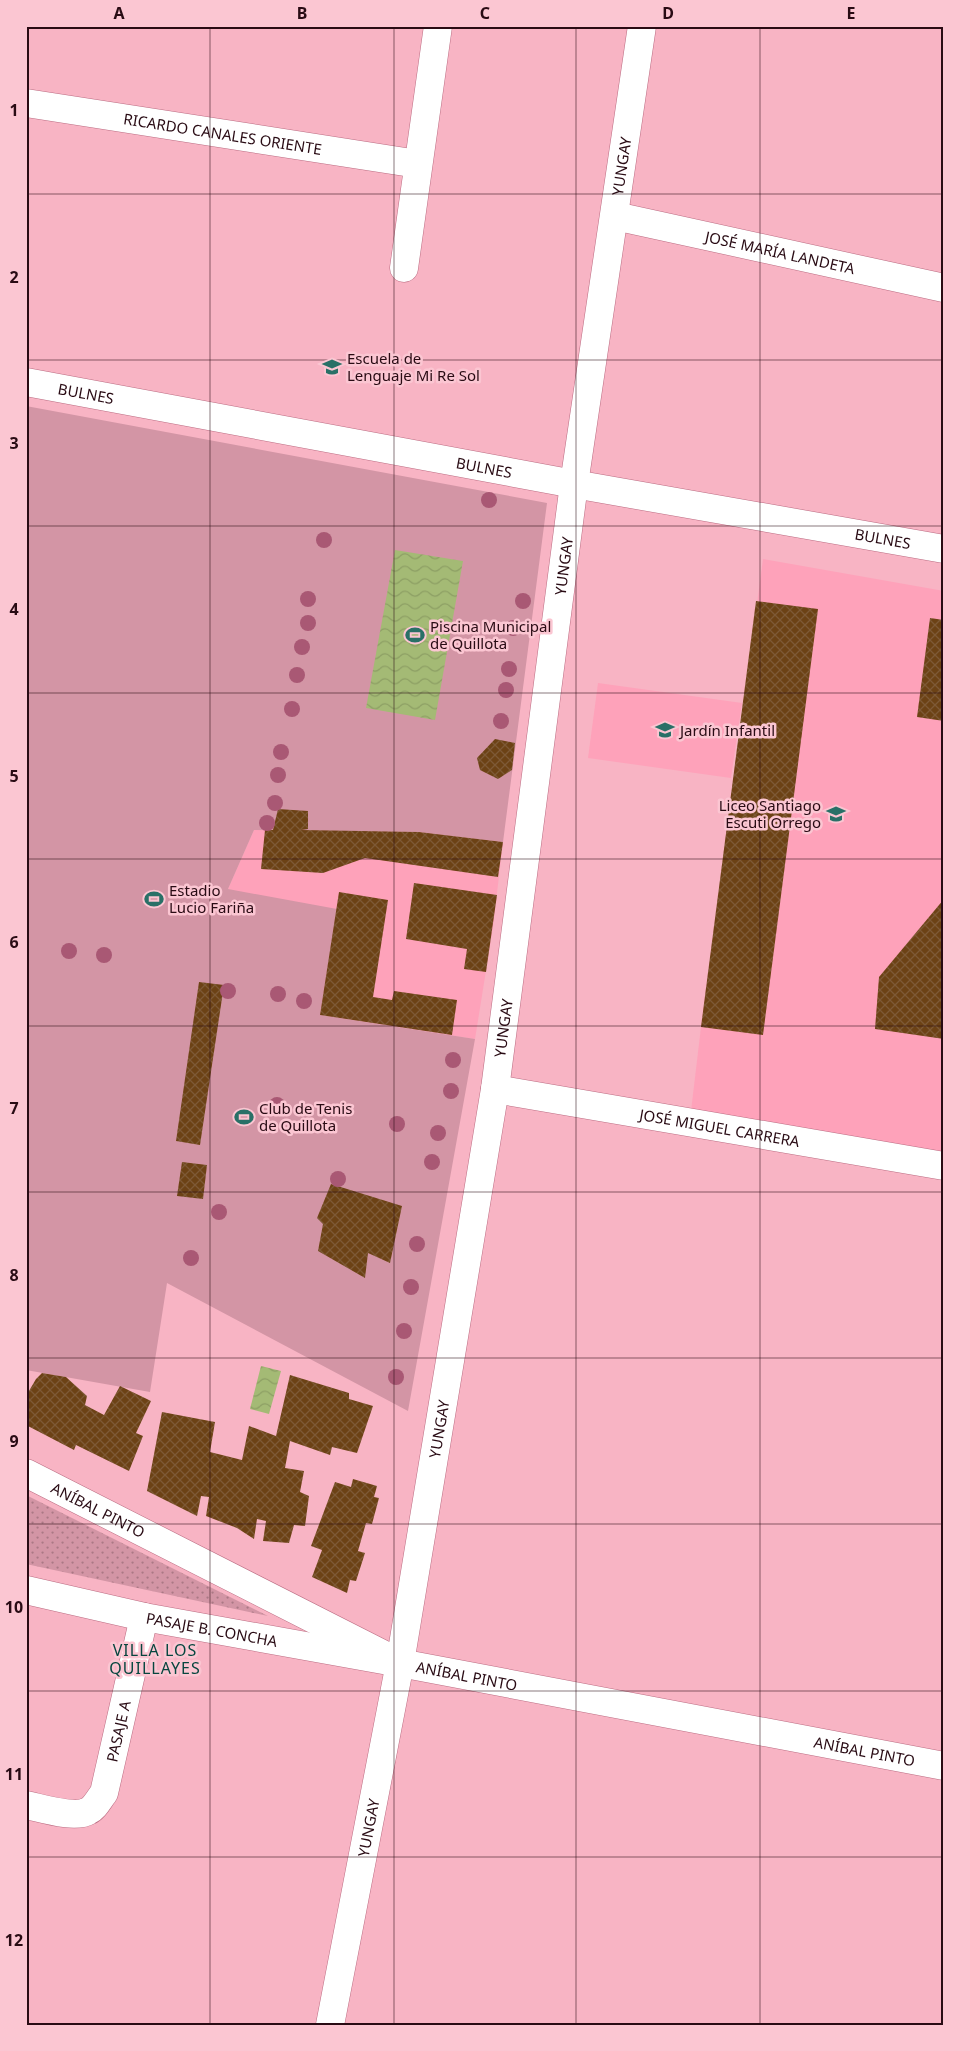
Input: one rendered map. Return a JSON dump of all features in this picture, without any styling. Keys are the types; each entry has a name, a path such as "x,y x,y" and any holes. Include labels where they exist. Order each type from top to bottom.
{"street":[{"path":"404,268 438,26"},
{"name":"YUNGAY","path":"330,2025 400,1663 495,1089 574,484 642,26"},
{"name":"RICARDO CANALES ORIENTE","path":"26,103 418,164"},
{"name":"JOSÉ MARÍA LANDETA","path":"615,216 944,288"},
{"name":"BULNES","path":"26,382 574,484 944,549"},
{"name":"JOSÉ MIGUEL CARRERA","path":"495,1089 944,1166"},
{"name":"ANÍBAL PINTO","path":"26,1473 400,1663 944,1766"},
{"name":"PASAJE B. CONCHA","path":"26,1590 144,1616 400,1663"},
{"name":"PASAJE A","path":"26,1805 73,1814 89,1811 104,1793 144,1616"}],"shaded area":[{"name":"Estadio Lucio Fariña","path":"26,406 547,503 503,842 419,832 254,830 228,889 337,909 320,1015 475,1039 408,1411 167,1283 150,1392 26,1370"},
{"name":"Liceo Santiago Escuti Orrego","path":"763,559 944,591 944,1157 691,1111"},
{"name":"Jardín Infantil","path":"598,683 742,703 731,778 588,758"},
{"path":"254,830 419,832 503,842 493,927 475,1039 320,1015 323,989 228,889"},
{"path":"26,1495 268,1616 26,1564"}],"water":[{"name":"Piscina Municipal de Quillota","path":"395,550 463,561 435,720 366,708"},
{"path":"261,1366 281,1371 269,1414 250,1409"}],"building":[{"path":"756,601 818,609 763,1035 701,1027"},
{"path":"930,618 944,620 944,721 917,717"},
{"path":"495,739 515,743 512,770 498,779 480,770 477,758"},
{"path":"278,809 308,811 308,829 301,830 419,832 503,842 498,877 365,858 323,873 261,869 265,830 273,830"},
{"path":"414,883 497,895 486,972 464,969 467,949 406,939"},
{"path":"339,892 388,900 373,997 392,1000 394,991 457,1000 452,1035 320,1015"},
{"path":"944,899 944,1039 875,1029 879,977"},
{"path":"199,982 224,985 200,1145 176,1141"},
{"path":"182,1162 207,1165 203,1199 177,1196"},
{"path":"331,1184 402,1206 390,1263 368,1253 365,1278 318,1251 323,1224 317,1218"},
{"path":"42,1373 66,1377 87,1396 85,1405 104,1415 120,1386 151,1401 136,1433 143,1436 129,1471 76,1445 74,1450 26,1425 26,1396"},
{"path":"290,1375 349,1393 349,1399 373,1406 357,1453 332,1447 330,1455 290,1441 285,1468 304,1471 300,1492 309,1496 305,1526 294,1525 289,1543 263,1541 266,1521 257,1519 254,1539 237,1528 206,1516 209,1497 201,1496 197,1516 147,1491 162,1412 215,1422 210,1452 242,1460 249,1426 276,1436"},
{"path":"353,1479 377,1486 374,1497 379,1498 372,1524 366,1523 358,1551 365,1553 356,1581 350,1580 347,1593 312,1577 322,1550 311,1546 335,1482 351,1487"}],"place":[{"name":"Escuela de Lenguaje Mi Re Sol","path":"332,367"},
{"name":"Piscina Municipal de Quillota","path":"415,635"},
{"name":"Jardín Infantil","path":"665,730"},
{"name":"Liceo Santiago Escuti Orrego","path":"836,814"},
{"name":"Estadio Lucio Fariña","path":"154,899"},
{"name":"Club de Tenis de Quillota","path":"244,1117"}],"district":[{"name":"VILLA LOS QUILLAYES","path":"155,1659"}]}
